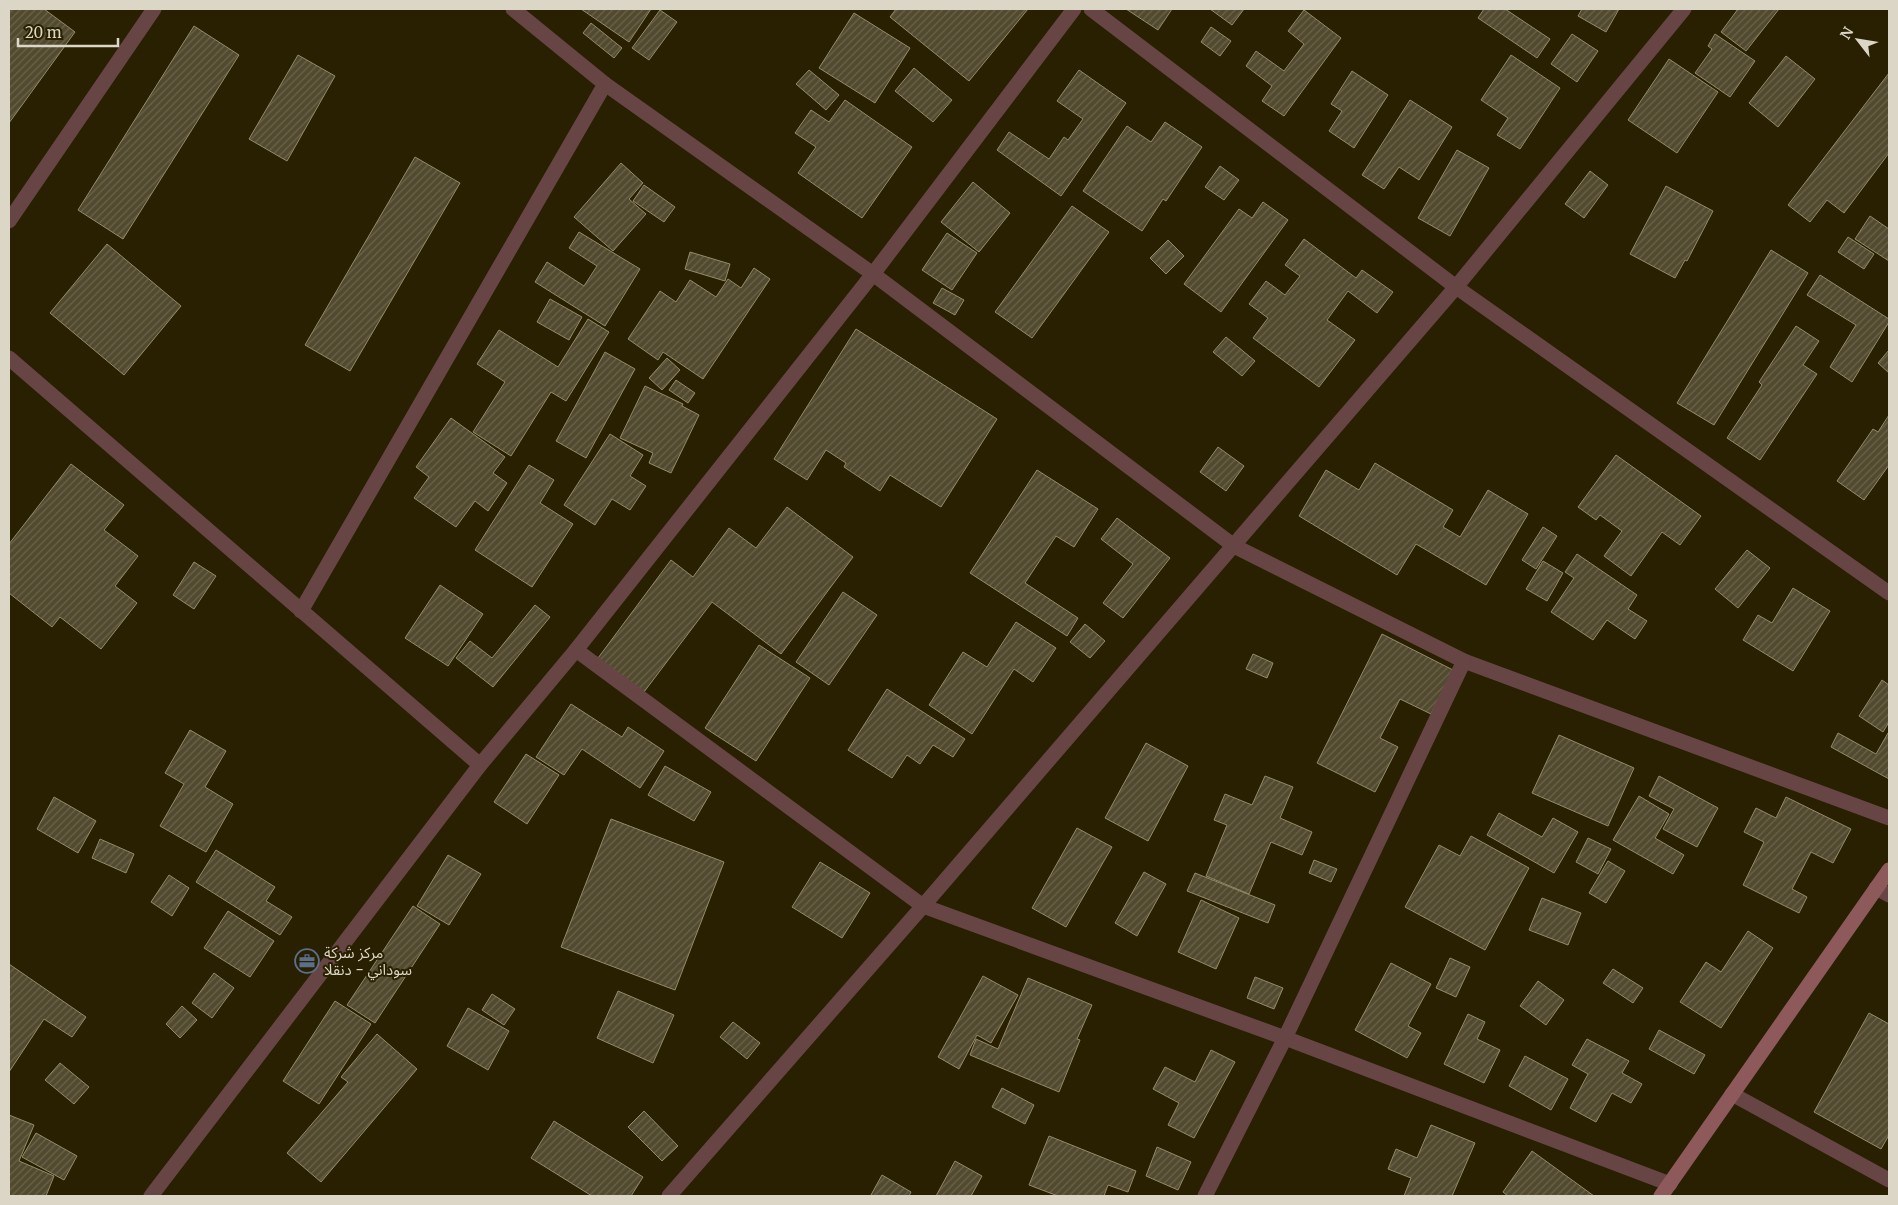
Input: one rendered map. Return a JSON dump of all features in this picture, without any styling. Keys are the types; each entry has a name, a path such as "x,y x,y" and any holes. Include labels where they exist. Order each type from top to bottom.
{"main road":[{"path":"1665,1190 1732,1094 1883,891 1889,870"}],"street":[{"path":"9,221 154,9"},
{"path":"513,9 606,84 873,274 1234,546 1464,661 1889,818"},
{"path":"151,1196 480,765 576,650 873,274 1074,9"},
{"path":"1092,9 1456,287 1889,594"},
{"path":"670,1196 923,906 1456,287 1684,9"},
{"path":"301,611 606,84"},
{"path":"9,358 480,765"},
{"path":"576,650 923,906 1285,1038 1665,1190"},
{"path":"1205,1196 1285,1038 1464,661"},
{"path":"1732,1094 1889,1180"}],"building":[{"path":"9,9 44,9 75,32 9,123"},
{"path":"581,9 651,9 629,42"},
{"path":"896,9 1028,9 969,81 890,17"},
{"path":"1126,9 1172,9 1158,30"},
{"path":"1210,9 1244,9 1232,25"},
{"path":"1484,9 1505,9 1550,39 1537,58 1478,18"},
{"path":"1582,9 1619,9 1606,32 1578,16"},
{"path":"1738,9 1779,9 1746,51 1721,32"},
{"path":"660,10 677,22 649,60 632,48"},
{"path":"1304,10 1341,38 1284,116 1262,101 1272,86 1246,66 1256,51 1284,71 1304,44 1288,31"},
{"path":"854,13 910,48 875,103 819,68"},
{"path":"591,23 622,48 614,58 583,33"},
{"path":"194,26 239,55 123,239 78,210"},
{"path":"1211,27 1231,41 1220,56 1201,42"},
{"path":"1572,34 1598,51 1577,82 1551,64"},
{"path":"1715,34 1755,61 1730,97 1695,73 1712,49 1708,46"},
{"path":"298,55 335,76 287,161 249,139"},
{"path":"1511,55 1560,88 1520,149 1497,135 1508,118 1481,100"},
{"path":"1786,56 1815,79 1778,127 1749,103"},
{"path":"1669,59 1718,92 1677,153 1628,120"},
{"path":"914,68 952,100 933,122 895,91"},
{"path":"809,70 839,95 826,110 796,84"},
{"path":"1079,70 1126,103 1061,196 997,150 1009,132 1049,159 1064,137 1068,140 1083,119 1057,101"},
{"path":"1352,71 1388,95 1354,148 1329,131 1342,111 1331,104"},
{"path":"1889,73 1889,153 1844,213 1827,200 1810,222 1788,205"},
{"path":"845,100 912,147 862,218 798,173 816,147 795,133 811,110 829,122"},
{"path":"1410,100 1452,127 1419,180 1399,167 1384,189 1362,175"},
{"path":"1165,122 1202,147 1166,201 1163,199 1142,231 1083,191 1127,126 1151,142"},
{"path":"1457,150 1489,168 1450,236 1418,218"},
{"path":"415,157 460,183 350,371 305,345"},
{"path":"621,163 643,183 629,199 646,214 613,251 574,217"},
{"path":"1220,166 1239,180 1224,200 1205,187"},
{"path":"1590,171 1608,185 1584,218 1565,204"},
{"path":"973,182 1010,213 979,252 941,222"},
{"path":"644,185 675,207 664,222 633,201"},
{"path":"1666,186 1713,211 1687,261 1685,260 1675,278 1630,254"},
{"path":"1263,202 1288,220 1221,312 1184,284 1239,209 1252,218"},
{"path":"1072,206 1109,232 1032,338 995,312"},
{"path":"1870,216 1889,229 1889,261 1855,239"},
{"path":"579,232 640,269 605,326 535,282 547,262 584,286 597,266 569,248"},
{"path":"947,233 977,253 952,290 922,270"},
{"path":"1848,237 1874,254 1864,269 1838,252"},
{"path":"1304,239 1356,278 1362,270 1393,292 1377,313 1348,291 1327,320 1355,340 1319,387 1253,338 1268,318 1249,304 1266,281 1285,295 1300,276 1285,265"},
{"path":"1168,240 1184,256 1166,274 1150,258"},
{"path":"107,244 181,306 124,375 50,313"},
{"path":"1771,250 1808,273 1714,425 1677,403"},
{"path":"690,252 730,264 725,281 685,269"},
{"path":"754,268 770,279 703,379 663,352 658,360 628,339 660,291 676,302 690,280 716,297 728,279 741,288"},
{"path":"1820,275 1889,319 1889,322 1852,382 1830,367 1856,325 1807,295"},
{"path":"942,288 964,300 955,315 933,303"},
{"path":"550,299 582,317 569,340 537,322"},
{"path":"588,319 609,332 566,401 551,392 511,456 473,432 505,382 477,364 499,330 558,367"},
{"path":"1796,326 1819,341 1803,365 1817,374 1760,460 1727,438 1762,385 1759,382"},
{"path":"856,329 997,419 941,507 890,475 880,491 844,467 846,463 826,450 807,480 774,459"},
{"path":"1226,337 1255,361 1242,376 1213,352"},
{"path":"1889,350 1889,373 1878,363"},
{"path":"605,352 635,369 586,458 556,441"},
{"path":"667,358 680,370 662,390 649,378"},
{"path":"676,380 695,393 688,403 669,390"},
{"path":"645,386 683,404 682,406 699,415 671,473 649,463 653,453 620,438"},
{"path":"1889,415 1889,465 1864,500 1837,481 1873,429 1878,432"},
{"path":"451,418 505,457 493,473 507,483 488,511 475,501 456,527 414,498 429,477 416,467"},
{"path":"610,434 643,455 630,476 646,486 630,510 612,499 595,525 564,505"},
{"path":"1218,447 1244,466 1226,491 1200,472"},
{"path":"1616,455 1701,516 1680,545 1662,532 1631,576 1604,556 1622,531 1600,515 1596,520 1578,507"},
{"path":"1375,463 1453,510 1443,527 1460,537 1488,490 1528,514 1486,585 1416,544 1397,575 1299,516 1326,470 1359,490"},
{"path":"71,464 124,505 104,530 138,556 115,586 137,603 101,649 60,617 52,627 9,593 9,544"},
{"path":"529,465 554,480 540,503 573,524 532,587 475,550"},
{"path":"1037,470 1098,509 1074,547 1056,536 1025,583 1078,618 1067,636 970,573"},
{"path":"787,507 853,557 781,654 712,602 644,692 598,658 671,560 693,577 729,528 756,548"},
{"path":"1117,518 1170,558 1123,618 1103,603 1133,564 1101,539"},
{"path":"1543,527 1557,536 1536,569 1522,560"},
{"path":"1747,550 1770,568 1738,608 1715,589"},
{"path":"1577,554 1637,595 1628,609 1647,621 1635,639 1607,620 1593,640 1551,612 1574,578 1565,572"},
{"path":"1543,561 1563,573 1547,601 1526,589"},
{"path":"194,562 216,576 194,609 173,595"},
{"path":"440,585 483,614 448,666 405,638"},
{"path":"1793,588 1830,611 1793,671 1743,640 1758,615 1772,623"},
{"path":"843,592 877,615 829,685 796,662"},
{"path":"535,605 550,617 493,687 456,658 470,641 492,658"},
{"path":"1016,622 1056,648 1033,682 1014,669 972,734 929,705 963,652 987,667"},
{"path":"1085,624 1105,641 1090,658 1070,642"},
{"path":"1382,634 1453,670 1431,714 1400,699 1380,738 1398,747 1375,792 1317,763"},
{"path":"759,645 810,678 756,761 705,728"},
{"path":"1253,654 1273,663 1267,678 1246,669"},
{"path":"1882,680 1889,685 1889,722 1883,732 1859,716"},
{"path":"887,689 965,739 953,757 933,745 920,764 907,755 892,778 848,750"},
{"path":"571,704 622,737 628,727 664,751 640,788 582,749 564,775 536,757"},
{"path":"190,730 226,751 205,787 233,804 206,852 160,826 184,784 165,773"},
{"path":"1838,733 1876,754 1888,733 1889,779 1831,747"},
{"path":"1559,735 1634,768 1608,826 1532,793"},
{"path":"1146,743 1188,766 1148,841 1105,818"},
{"path":"526,754 559,775 527,824 494,802"},
{"path":"665,766 711,792 694,821 648,795"},
{"path":"1265,776 1293,787 1280,818 1312,832 1302,855 1271,842 1249,894 1206,876 1227,825 1214,820 1225,794 1252,805"},
{"path":"1659,776 1718,808 1697,847 1663,829 1674,809 1649,796"},
{"path":"1639,796 1669,814 1655,838 1684,855 1673,874 1613,840"},
{"path":"54,797 96,821 78,853 37,829"},
{"path":"1786,797 1851,829 1833,863 1811,852 1792,889 1807,897 1799,913 1743,885 1764,842 1744,832 1756,808 1776,818"},
{"path":"1499,813 1542,837 1553,818 1578,832 1554,873 1487,835"},
{"path":"611,819 724,862 675,990 561,947"},
{"path":"1077,828 1112,847 1066,927 1032,908"},
{"path":"1471,836 1529,868 1485,950 1405,907 1439,845 1460,856"},
{"path":"1588,838 1611,849 1598,874 1576,862"},
{"path":"100,839 134,854 126,873 92,858"},
{"path":"216,850 275,887 266,901 292,917 280,935 196,882"},
{"path":"448,855 481,874 449,925 417,906"},
{"path":"1314,860 1337,869 1331,882 1309,873"},
{"path":"1608,861 1625,871 1606,903 1589,893"},
{"path":"820,862 870,893 842,938 792,907"},
{"path":"1144,872 1166,884 1137,936 1115,923"},
{"path":"1195,873 1275,905 1268,923 1187,891"},
{"path":"169,875 189,888 172,916 151,902"},
{"path":"1542,898 1581,913 1568,945 1529,930"},
{"path":"1201,900 1239,918 1216,969 1178,952"},
{"path":"413,906 440,924 375,1023 347,1005"},
{"path":"228,911 274,941 250,977 204,948"},
{"path":"1748,931 1773,948 1721,1028 1680,1002 1706,962 1721,972"},
{"path":"1450,958 1470,967 1456,997 1436,988"},
{"path":"1391,963 1431,984 1408,1026 1421,1033 1407,1058 1355,1030"},
{"path":"9,964 86,1017 72,1037 44,1019 9,1072"},
{"path":"1613,969 1643,988 1633,1003 1603,983"},
{"path":"214,973 234,988 212,1018 192,1003"},
{"path":"983,976 1018,995 991,1043 977,1035 959,1069 938,1057"},
{"path":"1255,977 1283,988 1274,1009 1247,998"},
{"path":"1028,978 1092,1005 1077,1039 1080,1040 1059,1092 970,1055 976,1039 998,1049"},
{"path":"1538,981 1564,1000 1546,1025 1520,1006"},
{"path":"618,991 674,1015 653,1063 597,1038"},
{"path":"492,994 515,1009 504,1025 482,1010"},
{"path":"335,1001 371,1024 319,1104 283,1081"},
{"path":"182,1006 197,1020 180,1038 166,1024"},
{"path":"468,1008 509,1031 488,1070 447,1046"},
{"path":"1869,1013 1889,1024 1889,1135 1881,1149 1814,1112"},
{"path":"1468,1014 1485,1022 1477,1039 1500,1050 1484,1083 1444,1064"},
{"path":"733,1022 760,1043 747,1059 720,1037"},
{"path":"1659,1030 1705,1055 1694,1074 1649,1049"},
{"path":"377,1034 417,1069 321,1182 287,1153 348,1082 341,1077"},
{"path":"1587,1039 1629,1061 1622,1073 1642,1084 1631,1103 1612,1093 1596,1122 1570,1108 1588,1074 1572,1065"},
{"path":"1211,1050 1235,1062 1194,1138 1168,1125 1179,1103 1153,1089 1165,1067 1195,1082"},
{"path":"1525,1056 1568,1079 1551,1110 1509,1086"},
{"path":"60,1063 89,1087 74,1104 45,1080"},
{"path":"1002,1088 1034,1105 1025,1124 992,1107"},
{"path":"644,1111 678,1146 662,1161 628,1127"},
{"path":"9,1115 34,1125 19,1161 54,1176 46,1196 9,1196"},
{"path":"554,1121 643,1177 631,1196 592,1196 531,1158"},
{"path":"1431,1125 1475,1143 1452,1196 1404,1196 1411,1178 1388,1169 1396,1149 1417,1158"},
{"path":"36,1133 77,1156 64,1180 22,1157"},
{"path":"1049,1136 1136,1171 1128,1192 1108,1185 1104,1196 1058,1196 1029,1185"},
{"path":"1157,1147 1191,1162 1178,1190 1146,1176"},
{"path":"1532,1151 1594,1196 1508,1196 1503,1192"},
{"path":"955,1161 982,1176 971,1196 936,1196"},
{"path":"882,1175 911,1192 909,1196 871,1195"}],"place":[{"name":"مركز شركة سوداني - دنقلا","path":"307,961"}]}
